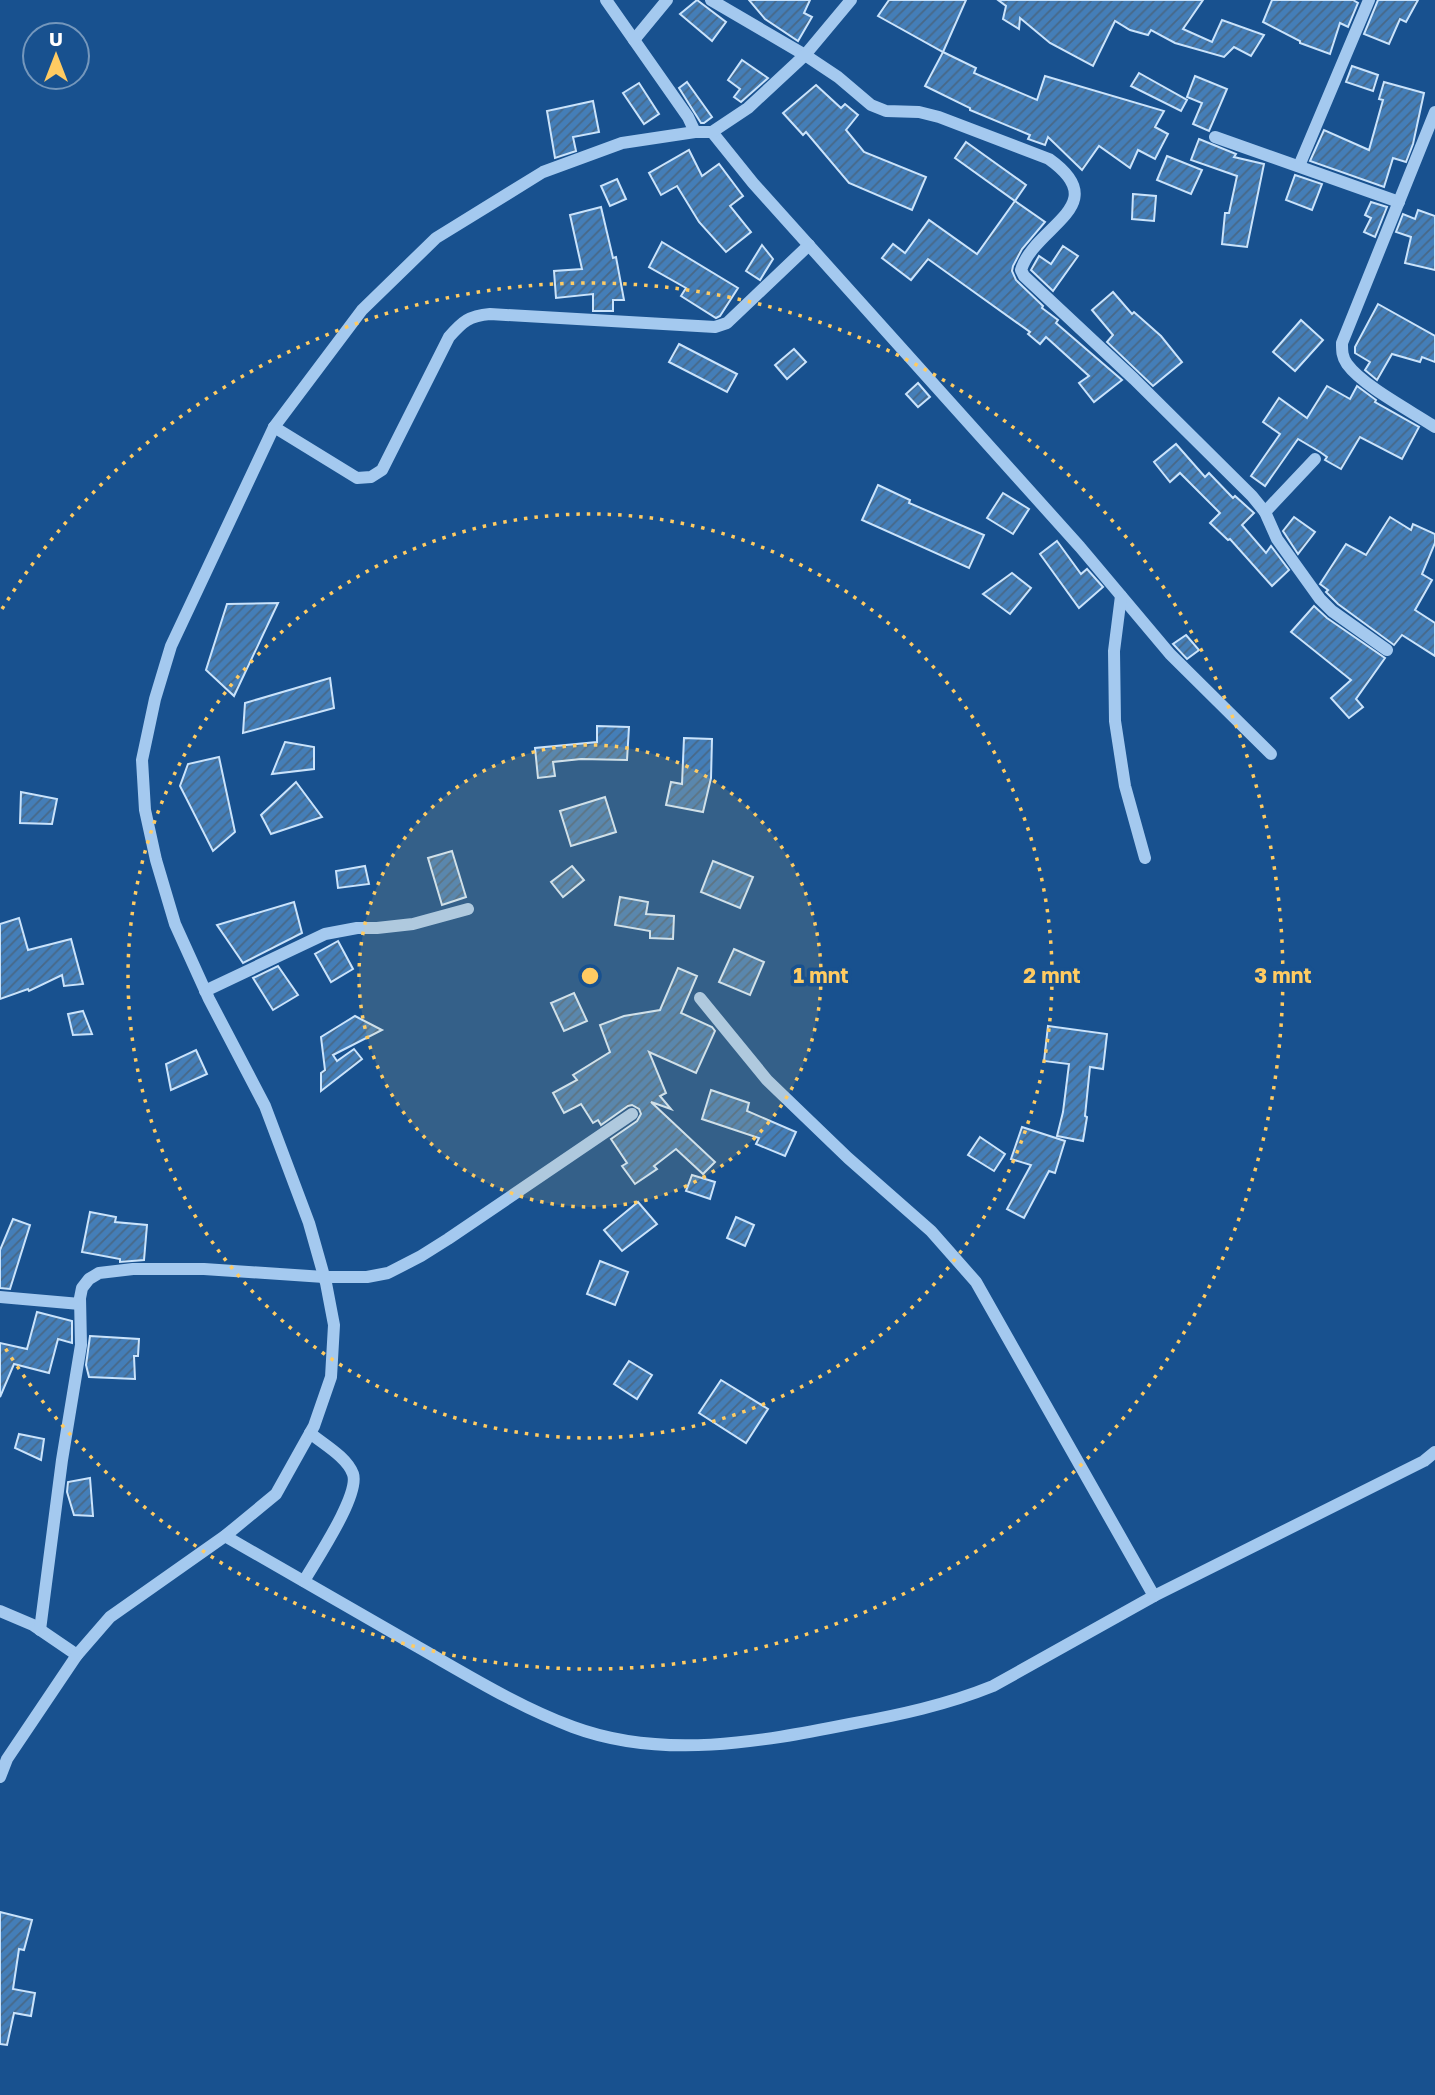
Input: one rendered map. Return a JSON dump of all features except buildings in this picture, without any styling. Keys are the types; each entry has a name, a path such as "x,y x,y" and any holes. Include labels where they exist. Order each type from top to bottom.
{"street":[{"path":"606,0 688,117 695,132"},
{"path":"634,40 667,0"},
{"path":"710,0 805,55 838,77 871,105 886,111 919,112 939,117 1049,159 1061,168 1071,178 1074,202 1065,216 1026,257 1021,270 1024,276 1134,379 1265,512 1277,539 1320,599 1332,611 1387,650"},
{"path":"0,1777 7,1759 77,1655 110,1617 225,1536 276,1494 310,1433 331,1377 334,1325 309,1223 265,1107 205,992 175,924 145,810 142,760 155,699 171,646 274,427 362,310 436,238 543,172 622,143 712,132 748,108 805,55 851,0"},
{"path":"1299,166 1369,0"},
{"path":"1435,112 1342,343 1342,355 1347,365 1362,379 1435,426"},
{"path":"712,132 753,183 1053,517 1170,654 1271,754"},
{"path":"1215,137 1399,202"},
{"path":"274,427 357,478 371,477 382,470 449,337 473,316 490,314 715,327 727,323 809,245"},
{"path":"1265,512 1315,459"},
{"path":"1121,596 1114,651 1115,721 1125,786 1145,858"},
{"path":"205,992 325,934 357,928 413,924 468,909"},
{"path":"700,998 767,1080 931,1231 976,1282 1154,1596"},
{"path":"40,1630 62,1460 81,1345 82,1288 89,1279 111,1270 204,1269 324,1277 367,1277 388,1273 421,1256 632,1114"},
{"path":"0,1297 80,1304"},
{"path":"304,1581 345,1508 354,1481 347,1464 310,1433"},
{"path":"225,1536 528,1708 588,1731 639,1743 682,1746 731,1744 920,1710 993,1686 1154,1596 1424,1461 1435,1452"},
{"path":"0,1611 20,1618 77,1655"}]}
